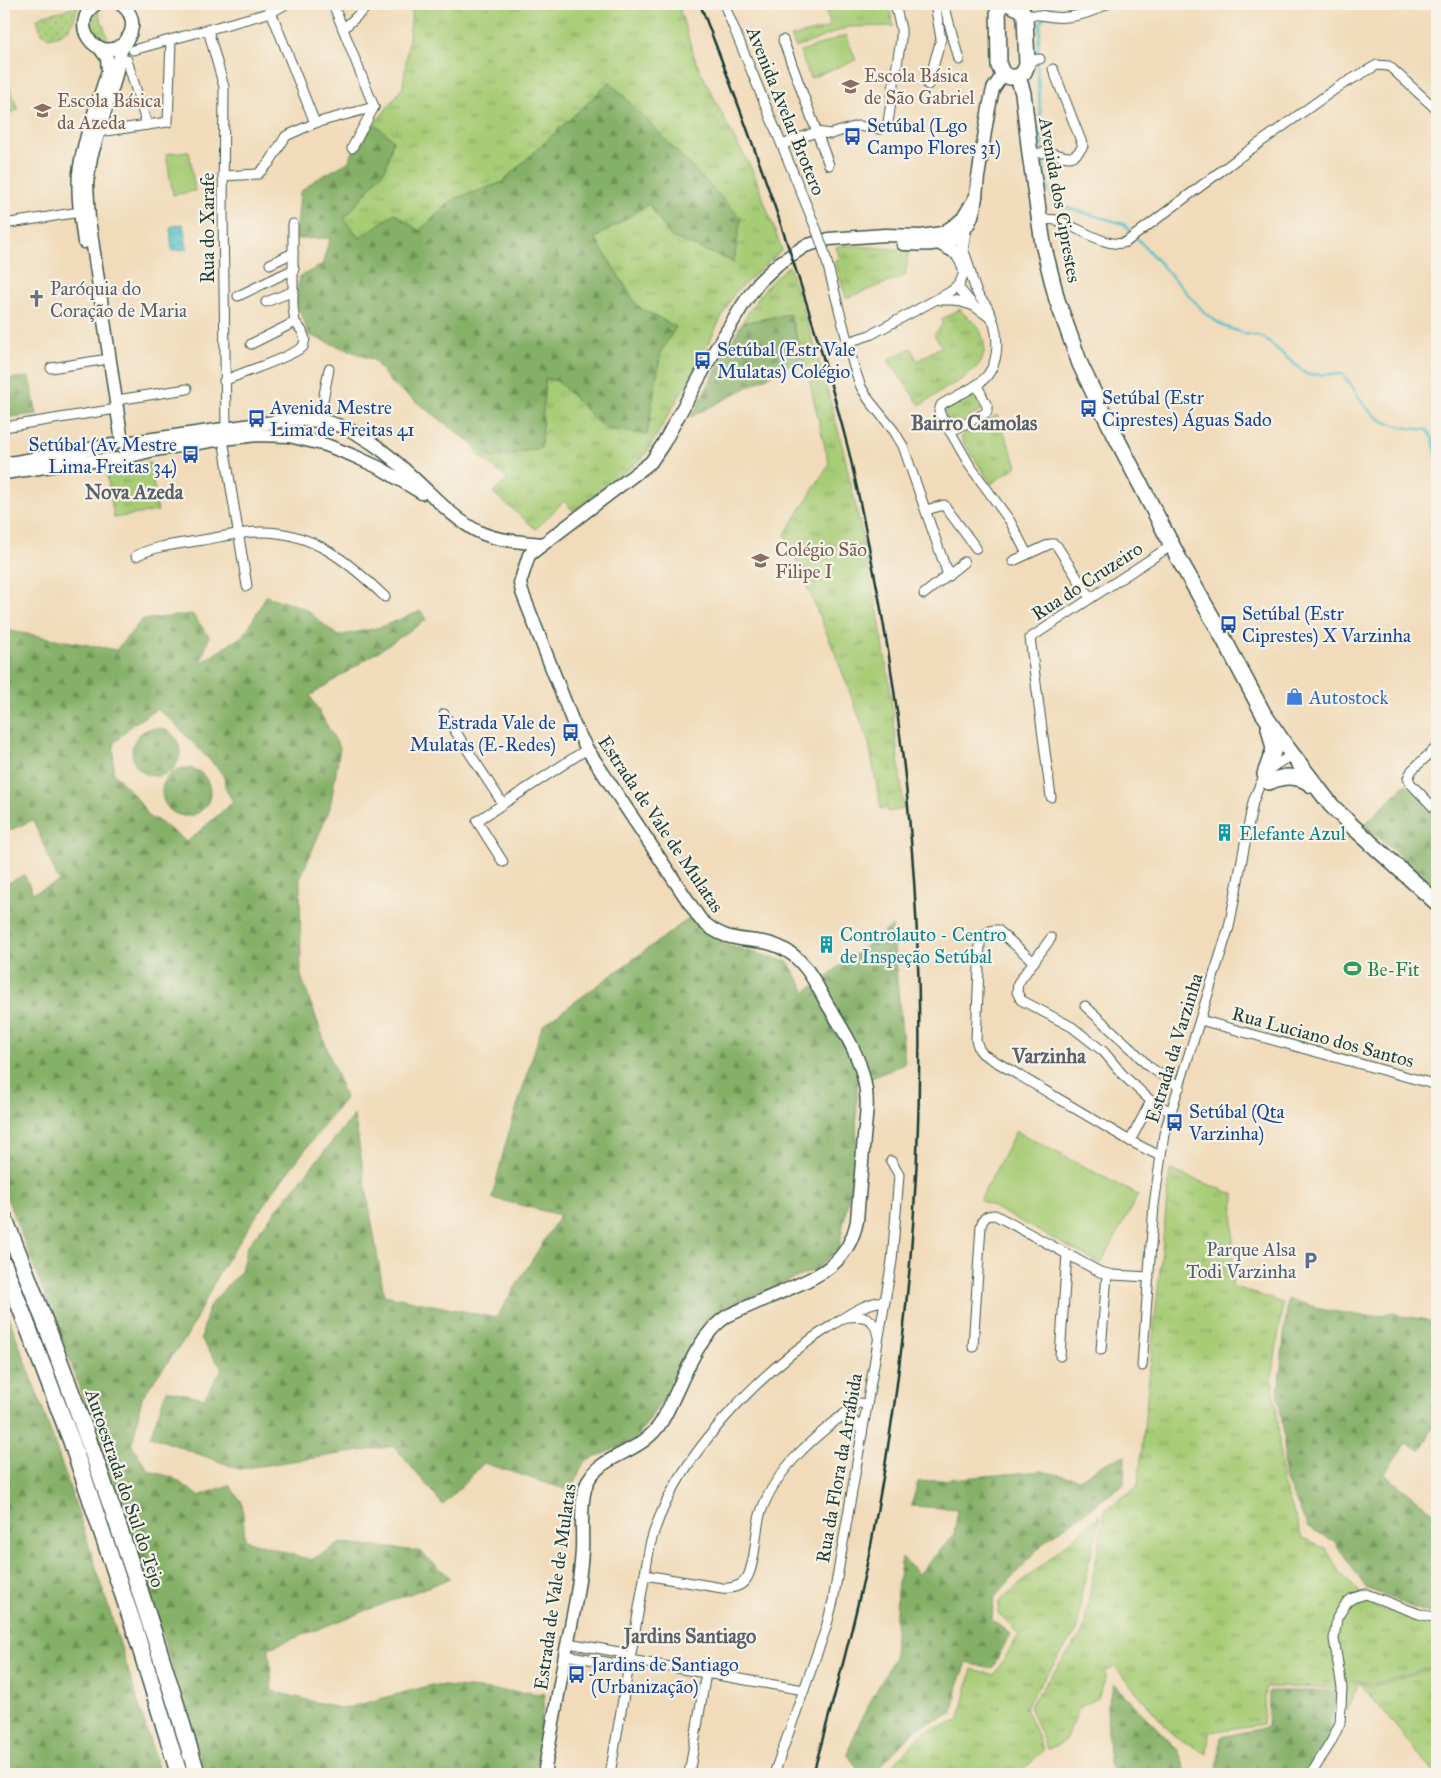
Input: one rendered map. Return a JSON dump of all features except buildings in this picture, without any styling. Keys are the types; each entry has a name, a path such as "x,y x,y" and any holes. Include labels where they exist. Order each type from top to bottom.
{"highway":[{"name":"Autoestrada do Sul do Tejo","path":"4,1218 52,1342 107,1494 158,1647 197,1774"},
{"name":"Autoestrada do Sul do Tejo","path":"4,1264 71,1440 134,1627 179,1774"}],"main road":[{"name":"Avenida dos Ciprestes","path":"1033,15 1021,9 1005,7 999,66 1011,75 1023,93 1036,153 1040,220 1044,244 1057,300 1080,364 1171,544 1263,713 1292,756 1320,792 1351,825 1437,903"},
{"path":"1011,75 1026,69 1033,59 1033,15"},
{"path":"1263,713 1274,744 1267,778 1292,777 1305,780 1320,792"}],"street":[{"path":"121,457 112,453 119,443 88,207 88,175 91,157 116,79 121,51 130,31 123,4"},
{"path":"133,50 208,30 286,4"},
{"path":"333,4 374,107 352,148"},
{"path":"343,29 370,4"},
{"name":"Avenida Avelar Brotero","path":"724,4 817,231 861,387 903,446 948,575"},
{"path":"782,145 816,132 831,134 857,126 880,129 886,126 902,39 895,4"},
{"path":"928,85 941,38 935,4"},
{"path":"944,4 959,60"},
{"path":"1033,15 1055,18 1076,16 1086,14 1107,4"},
{"path":"92,6 84,20 84,31 91,42 107,49 115,48 123,44 130,31"},
{"path":"270,8 315,124"},
{"name":"Rua do Xarafe","path":"208,30 224,87 224,433 247,586"},
{"path":"99,132 168,122 171,40"},
{"path":"783,40 828,165"},
{"path":"99,47 107,58 108,71 83,152 79,172 80,212 102,360 113,405"},
{"path":"127,60 146,125"},
{"path":"1040,220 1054,220 1112,244 1122,244 1143,231 1237,159 1330,92 1377,65 1389,66 1437,110"},
{"path":"1036,153 1066,158 1078,154 1083,146 1053,70"},
{"path":"951,242 965,228 974,210 991,95 994,86 1011,75"},
{"path":"223,176 258,174 269,163 286,136 315,124 374,107"},
{"path":"964,273 951,242 976,196"},
{"path":"4,224 80,212"},
{"path":"224,381 303,347 305,339 302,330 295,322 293,224"},
{"name":"Estrada de Vale de Mulatas","path":"544,1774 580,1569 584,1500 588,1480 601,1467 637,1446 652,1434 663,1419 700,1345 719,1321 818,1276 834,1264 846,1250 855,1232 857,1221 867,1097 861,1068 849,1040 803,965 795,956 779,946 727,937 714,931 700,919 587,749 574,725 520,583 529,555 648,465 663,444 744,302 764,276 784,259 805,246 833,238 858,238 931,245 951,242"},
{"path":"951,242 968,263 978,295"},
{"path":"270,264 293,253"},
{"path":"848,342 869,336 936,301 957,286 968,263"},
{"path":"238,296 294,269"},
{"path":"957,286 969,289 978,295 987,307 997,341 996,356 990,369 977,385 940,406 939,412 970,466 1010,521 1027,554"},
{"path":"957,286 974,306 992,319"},
{"path":"266,302 294,290"},
{"path":"936,301 954,300 974,306"},
{"path":"251,344 295,322"},
{"path":"50,368 102,360"},
{"path":"319,421 329,369"},
{"path":"950,432 987,412 987,406 977,385"},
{"path":"4,427 187,389"},
{"path":"4,473 121,457 295,419 319,421 340,426 373,444 421,485 433,498 479,532 497,538 542,544"},
{"path":"302,438 307,435 309,429 304,420"},
{"path":"326,445 324,433 333,424"},
{"path":"4,464 119,443 224,433 290,436 326,445 369,463 433,498"},
{"path":"926,510 944,505 976,548"},
{"path":"136,556 155,548 239,534 277,533 314,543 348,562 385,597"},
{"path":"1013,561 1050,544 1056,545 1090,598"},
{"name":"Rua do Cruzeiro","path":"1051,797 1030,638 1171,544"},
{"path":"924,594 964,562"},
{"path":"444,714 503,804"},
{"path":"1437,747 1412,770 1408,778 1411,784 1437,811"},
{"path":"503,862 477,821 587,749"},
{"name":"Estrada da Varzinha","path":"1142,1366 1154,1205 1164,1134 1228,927 1253,802 1260,782 1267,778 1275,764 1292,756"},
{"path":"1034,962 998,930 987,932 982,938 980,944 976,1030 976,1042 979,1049 983,1054 1160,1156"},
{"path":"1051,938 1018,983 1017,992 1021,1000 1072,1027 1104,1052 1123,1075 1151,1102 1171,1112"},
{"path":"1085,1006 1148,1066 1180,1086"},
{"name":"Rua Luciano dos Santos","path":"1200,1020 1437,1085"},
{"path":"1130,1140 1151,1102"},
{"name":"Rua da Flora da Arrábida","path":"774,1774 830,1615 892,1261 899,1175 891,1161"},
{"path":"974,1347 981,1226 984,1219 990,1215 995,1215 1107,1274 1149,1277"},
{"path":"1060,1356 1067,1254"},
{"path":"1101,1350 1107,1274"},
{"path":"610,1774 650,1545 659,1518 682,1476 706,1442 768,1373 813,1338 845,1317 874,1301 885,1301"},
{"path":"845,1317 861,1316 867,1318 875,1327 878,1340"},
{"path":"644,1575 722,1588 730,1588 741,1584 746,1580 750,1570 759,1519 770,1492 789,1465 836,1420 858,1403 867,1404"},
{"path":"836,1420 846,1418 853,1420 859,1426 862,1434"},
{"path":"1311,1774 1331,1742 1340,1722 1342,1688 1335,1649 1335,1628 1337,1618 1347,1602 1366,1594 1374,1595 1419,1614 1437,1618"},
{"path":"582,1658 584,1646"},
{"path":"566,1649 584,1646 619,1652 630,1660 804,1690"},
{"path":"566,1649 582,1658 617,1664 630,1660"},
{"path":"689,1774 706,1673"}],"green space":[{"path":"79,4 73,22 67,30 48,38 41,32 37,19 44,15 77,7"},
{"path":"413,4 678,4 696,62 754,173 782,250 734,293 695,369 644,457 573,511 564,501 536,529 493,493 508,480 479,455 473,444 492,458 544,378 557,381 605,428 647,435 661,351 676,327 638,307 595,238 649,204 671,237 610,82 501,183 454,199 419,231 395,213 360,238 344,219 386,168 393,140 375,124 403,87"},
{"path":"825,4 888,4 894,26 848,27 796,48 791,37 830,27"},
{"path":"98,12 109,41 99,38 93,31 93,21"},
{"path":"846,35 856,60 810,78 800,52"},
{"path":"610,82 741,218 734,262 671,237 649,204 595,238 638,307 676,327 661,351 647,435 605,429 557,381 545,378 541,448 492,458 391,383 374,360 309,335 296,301 299,277 322,265 330,238 296,239 300,192 315,180 348,162 355,148 375,124 393,140 386,168 344,219 360,238 395,213 419,231 454,199 501,183"},
{"path":"9,85 18,110 4,115 4,87"},
{"path":"189,151 195,191 173,195 166,154"},
{"path":"843,245 909,250 905,276 846,298 835,260 840,259 836,247"},
{"path":"789,266 823,374 843,449 861,530 878,613 890,687 904,809 887,812 887,807 881,809 869,743 835,653 785,534 829,464 807,371 790,315 742,323 768,285"},
{"path":"960,309 979,328 984,350 982,359 962,379 920,405 888,360 911,348 917,361 942,346 934,335 942,325 942,319"},
{"path":"789,314 803,358 691,417 742,323"},
{"path":"29,377 37,414 4,418 4,379"},
{"path":"972,392 980,400 981,411 955,425 949,424 944,412 944,406"},
{"path":"997,415 1017,466 991,484 962,440 962,435"},
{"path":"150,463 158,511 114,518 106,469"},
{"path":"266,596 304,608 338,636 381,627 421,611 426,620 310,696 340,748 330,808 300,879 301,976 345,1098 271,1194 221,1269 187,1336 142,1397 132,1445 149,1471 172,1477 199,1496 229,1485 242,1502 245,1540 311,1560 341,1543 419,1551 451,1578 269,1648 272,1691 343,1709 431,1685 545,1694 535,1774 205,1774 147,1585 67,1352 4,1190 4,885 24,875 33,893 59,882 33,820 4,833 5,630 116,650 142,620 192,614 209,636 201,663 245,634","holes":["157,709 173,722 219,770 224,777 225,787 233,802 187,842 157,820 150,818 138,800 113,772 114,743 133,724"]},
{"path":"151,728 161,728 173,735 180,747 180,757 173,769 161,776 151,776 143,772 136,765 132,757 132,747 136,739 143,732"},
{"path":"181,768 191,768 203,775 210,787 210,797 203,809 191,816 181,816 173,812 166,805 162,797 162,787 166,779 173,772"},
{"path":"1406,784 1423,801 1437,821 1437,888 1364,825"},
{"path":"691,917 726,945 788,962 806,992 892,926 905,1064 857,1084 856,1157 839,1248 817,1269 724,1308 685,1360 665,1396 635,1440 584,1462 571,1491 484,1463 443,1505 394,1446 239,1469 150,1436 167,1390 204,1398 222,1369 201,1339 209,1306 241,1271 247,1246 354,1115 384,1295 496,1318 560,1215 492,1198 506,1142 542,1026"},
{"path":"1016,1131 1138,1195 1101,1264 980,1200"},
{"path":"1170,1170 1234,1194 1232,1286 1283,1303 1272,1378 1277,1411 1282,1480 1303,1538 1326,1549 1342,1575 1377,1609 1437,1620 1437,1665 1373,1684 1358,1681 1359,1684 1346,1711 1346,1691 1337,1688 1266,1687 1263,1724 1209,1732 1207,1754 1174,1736 1115,1667 1105,1670 1105,1679 1098,1698 1080,1707 1065,1741 1047,1750 1029,1706 1083,1632 1105,1510 1138,1486"},
{"path":"1288,1299 1325,1310 1365,1316 1378,1316 1392,1312 1401,1316 1423,1319 1437,1324 1436,1423 1420,1451 1406,1443 1384,1474 1437,1515 1437,1615 1421,1611 1366,1588 1334,1541 1308,1527 1284,1476 1284,1436 1278,1394"},
{"path":"4,1305 67,1480 160,1774 4,1774"},
{"path":"1125,1455 1124,1484 1044,1542 994,1598 992,1620 1010,1634 992,1669 967,1663 958,1685 953,1713 918,1727 873,1774 862,1774 847,1754 861,1719 894,1658 897,1590 902,1557 918,1574 954,1535 958,1509 911,1506 918,1482 1041,1471 1079,1479 1106,1463"},
{"path":"1101,1514 1082,1591 1077,1630 1025,1707 1043,1750 1020,1774 884,1774 925,1731 959,1721 972,1669 994,1675 1019,1635 998,1613 999,1602"},
{"path":"1437,1667 1437,1774 1435,1774 1360,1683 1372,1686"},
{"path":"1114,1684 1178,1750 1187,1774 1114,1774 1109,1764 1107,1706"},
{"path":"1269,1691 1339,1691 1330,1722 1339,1731 1304,1774 1202,1774 1217,1770 1221,1737 1268,1727"}],"water":[{"path":"183,224 187,249 172,251 170,227"}],"waterway":[{"path":"1048,14 1052,4"},
{"path":"1037,56 1041,22 1044,18"},
{"path":"1037,61 1044,173 1054,204 1124,224 1132,233"},
{"path":"1136,237 1206,314 1223,326 1246,334 1263,337 1307,375 1342,374 1367,408 1381,420 1407,428 1427,430 1433,439 1437,457"}],"railway":[{"path":"700,4 742,114 800,282 849,452 891,667 907,792 916,917 919,1043 916,1169 907,1295 892,1420 865,1574 813,1774"}],"place":[{"name":"Escola Básica de São Gabriel","path":"850,86"},
{"name":"Escola Básica da Azeda","path":"43,111"},
{"name":"Setúbal (Lgo Campo Flores 31)","path":"853,136"},
{"name":"Paróquia do Coração de Maria","path":"36,299"},
{"name":"Setúbal (Estr Vale Mulatas) Colégio","path":"703,360"},
{"name":"Setúbal (Estr Ciprestes) Águas Sado","path":"1088,408"},
{"name":"Avenida Mestre Lima de Freitas 41","path":"256,418"},
{"name":"Setúbal (Av Mestre Lima Freitas 34)","path":"191,455"},
{"name":"Colégio São Filipe I","path":"761,560"},
{"name":"Setúbal (Estr Ciprestes) X Varzinha","path":"1228,624"},
{"name":"Autostock","path":"1295,697"},
{"name":"Estrada Vale de Mulatas (E-Redes)","path":"570,733"},
{"name":"Elefante Azul","path":"1225,833"},
{"name":"Controlauto - Centro de Inspeção Setúbal","path":"826,945"},
{"name":"Be-Fit","path":"1353,969"},
{"name":"Setúbal (Qta Varzinha)","path":"1175,1122"},
{"name":"Parque Alsa Todi Varzinha","path":"1310,1260"},
{"name":"Jardins de Santiago (Urbanização)","path":"577,1675"}],"district":[{"name":"Bairro Camolas","path":"974,423"},
{"name":"Nova Azeda","path":"134,492"},
{"name":"Varzinha","path":"1049,1056"},
{"name":"Jardins Santiago","path":"690,1636"}]}
